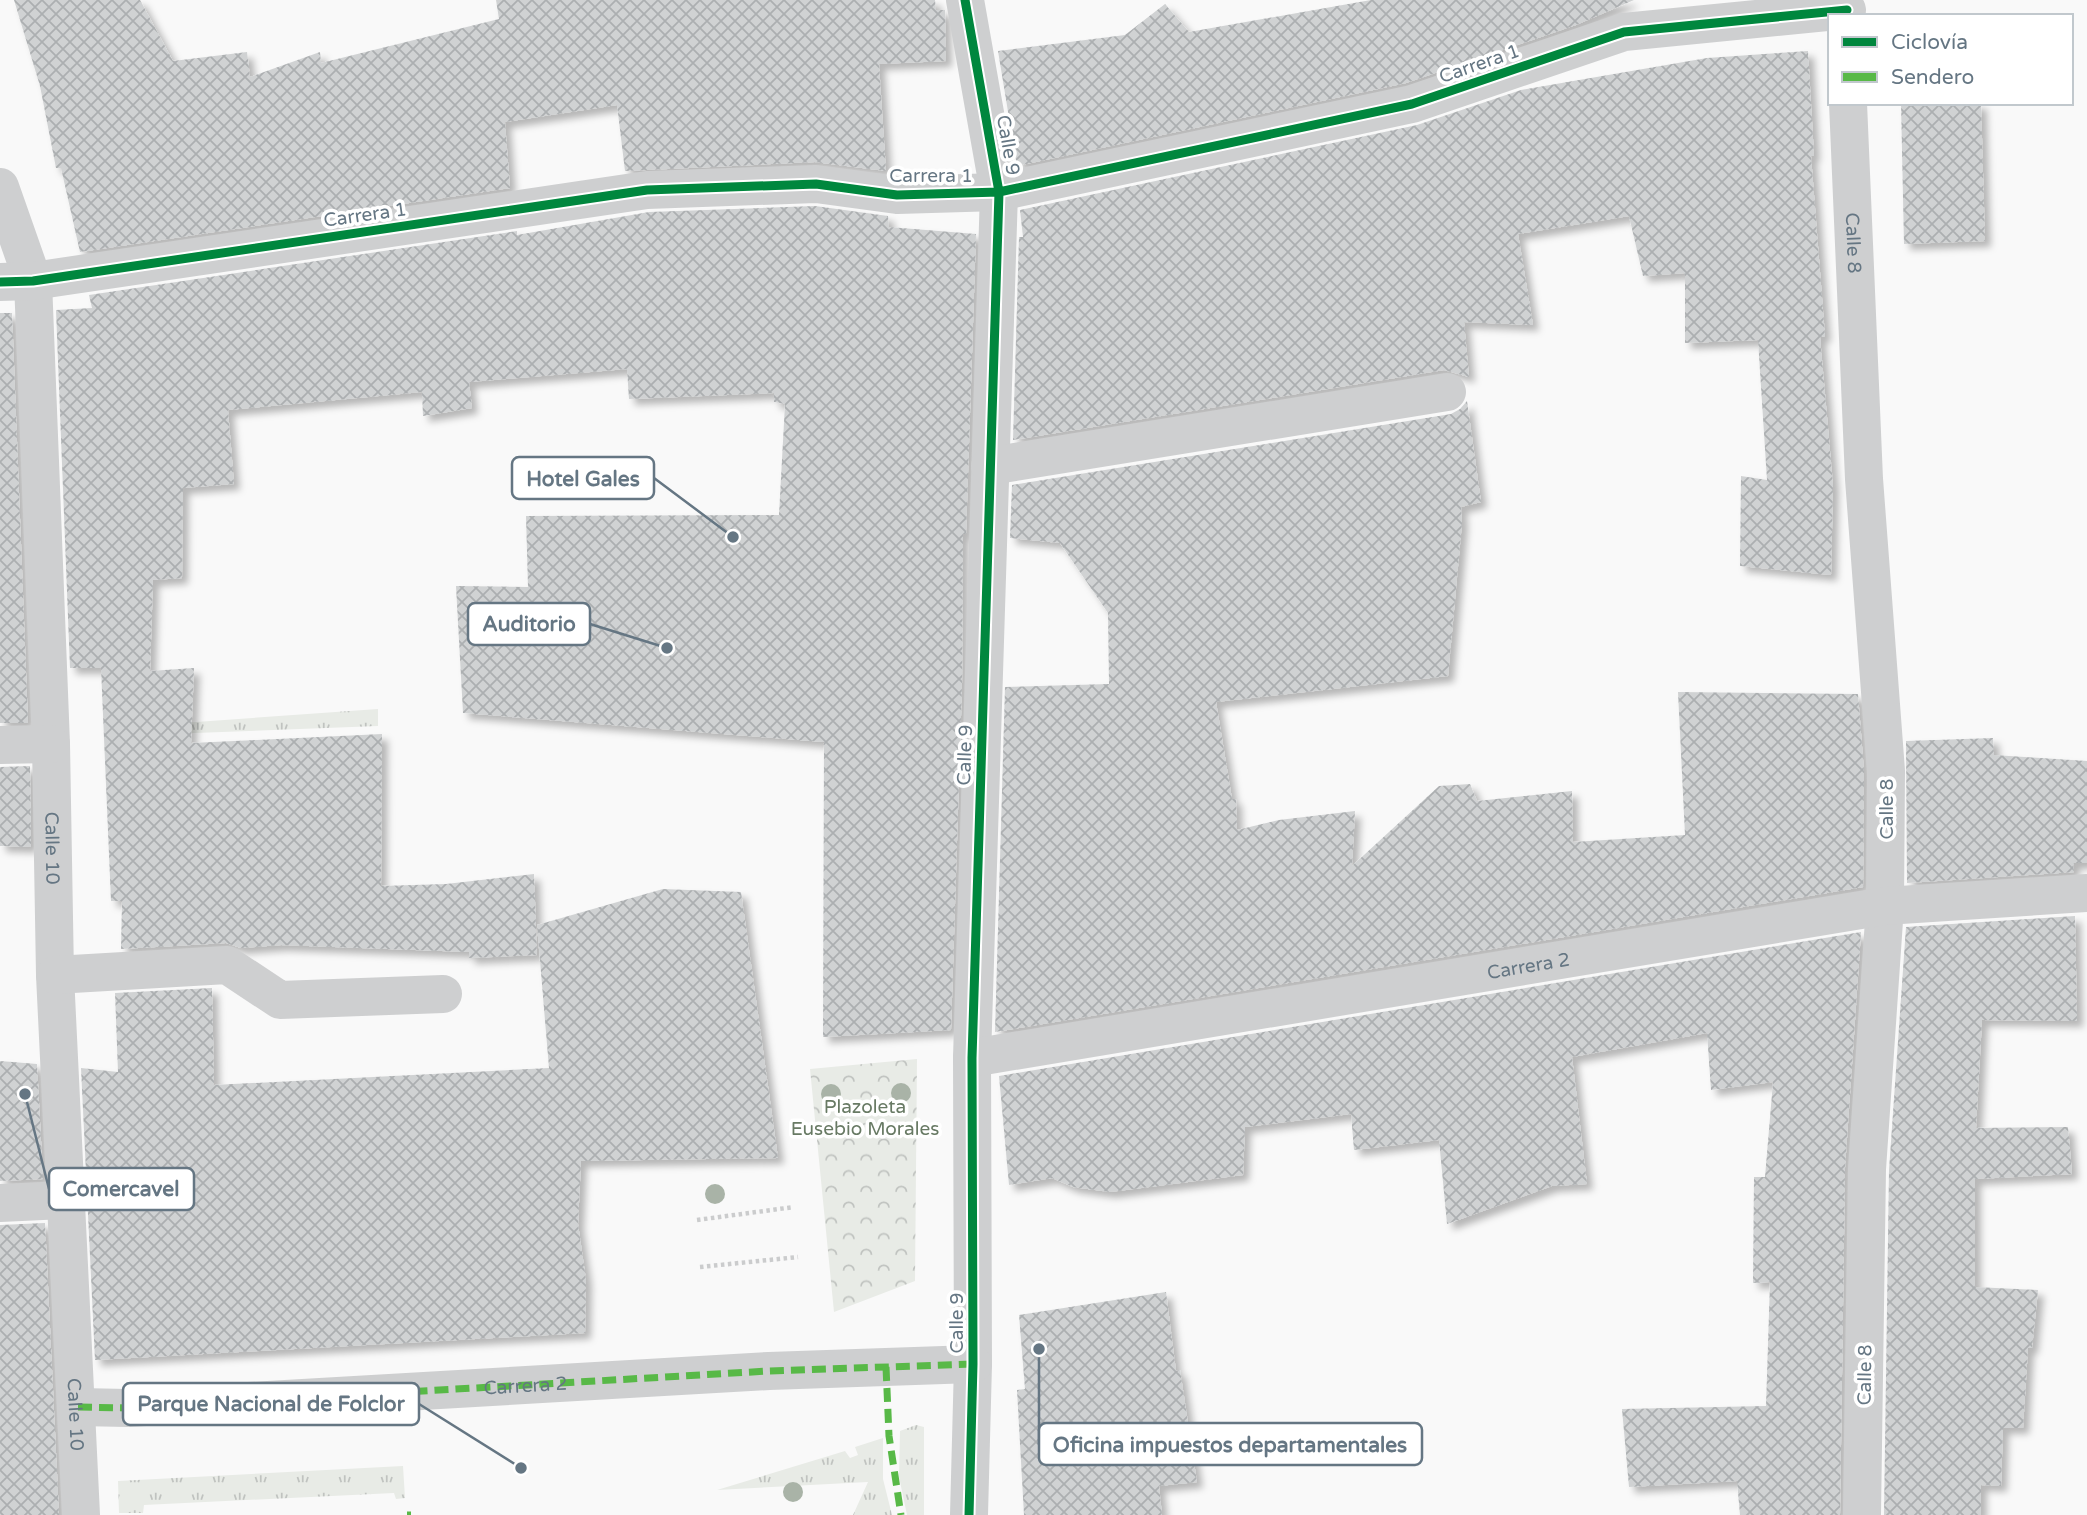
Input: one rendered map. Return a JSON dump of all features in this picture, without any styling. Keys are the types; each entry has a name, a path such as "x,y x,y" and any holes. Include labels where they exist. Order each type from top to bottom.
{"street":[{"name":"Calle 9","path":"965,0 999,192 972,1058 973,1364 969,1515"},
{"name":"Carrera 1","path":"16,281 646,190 816,184 897,195 999,192 1412,104 1623,32 1847,9"},
{"name":"Calle 8","path":"1848,105 1864,479 1886,771 1885,906 1867,1169 1862,1515"},
{"name":"Calle 10","path":"0,187 16,281 51,744 55,975 64,1200 78,1407 81,1515"},
{"path":"990,466 1447,393"},
{"path":"0,745 51,744"},
{"name":"Carrera 2","path":"972,1058 1885,906 2087,893"},
{"path":"55,975 228,965 280,1000 443,994"},
{"path":"0,1203 64,1200"},
{"name":"Carrera 2","path":"78,1407 128,1408 769,1371 973,1364"}],"path":[{"path":"697,1220 794,1207"},
{"path":"699,1268 798,1257"}],"green space":[{"path":"378,709 378,726 168,734 168,724"},
{"name":"Plazoleta Eusebio Morales","path":"917,1059 915,1281 834,1312 810,1069"},
{"path":"916,1425 924,1427 924,1515 907,1515 899,1477 900,1431"},
{"path":"883,1438 883,1479 892,1515 853,1515 868,1482 717,1490 845,1451 850,1458 858,1455 855,1447"},
{"path":"403,1466 405,1498 396,1499 394,1493 144,1505 143,1513 119,1513 118,1481"}],"building":[{"path":"14,0 140,0 173,61 247,52 250,77 320,52 321,63 499,19 496,0 935,0 936,10 945,10 946,61 879,64 886,171 815,162 625,171 617,105 505,122 510,188 80,252 61,168 56,168 40,86"},
{"path":"1371,0 1634,0 1576,25 1406,83 1017,166 998,51 1125,35 1165,4 1189,32"},
{"path":"1808,51 1814,156 1811,156 1825,336 1820,337 1833,485 1831,575 1740,566 1741,476 1767,480 1758,340 1685,343 1685,273 1643,276 1629,216 1518,234 1533,325 1464,322 1469,377 1444,370 1013,440 1019,237 1023,237 1020,210 1417,125 1521,90 1707,58"},
{"path":"1901,105 1981,105 1985,241 1904,244"},
{"path":"815,206 888,216 889,227 976,234 966,534 963,534 962,685 951,1030 823,1037 824,742 463,713 456,586 528,587 526,516 779,515 785,404 774,402 774,393 629,399 627,369 469,382 472,408 423,416 422,392 228,410 234,484 183,488 182,578 153,580 150,671 194,668 191,743 382,734 381,886 446,884 534,874 537,955 469,958 469,952 281,945 241,948 226,943 121,949 122,901 111,901 101,668 70,668 56,310 92,308 89,295 517,231 517,235 649,212"},
{"path":"0,313 12,313 28,723 0,723"},
{"path":"1467,401 1481,502 1461,507 1462,523 1448,676 1216,702 1232,799 1236,799 1237,830 1279,820 1355,811 1352,866 1439,786 1470,784 1477,801 1572,791 1573,842 1685,835 1678,692 1858,694 1864,772 1863,887 995,1032 1005,687 1109,684 1108,613 1060,543 1010,538 1012,485 1451,414"},
{"path":"1993,738 1994,755 2087,761 2087,863 2073,863 2074,872 1907,883 1906,741"},
{"path":"30,766 31,847 0,846 0,767"},
{"path":"663,889 741,892 778,1158 581,1161 578,1224 586,1280 585,1333 95,1360 81,1068 118,1072 115,993 212,988 214,1085 549,1068 537,925"},
{"path":"2075,916 2077,1021 1982,1020 1976,1128 2068,1127 2072,1174 1975,1179 1975,1287 2038,1290 2032,1348 2028,1348 2023,1428 2003,1428 2001,1486 1981,1485 1981,1515 1884,1515 1889,1170 1906,927"},
{"path":"1861,932 1845,1168 1840,1515 1740,1515 1737,1481 1629,1487 1622,1409 1766,1406 1770,1282 1753,1283 1754,1177 1765,1177 1773,1082 1711,1090 1707,1033 1572,1057 1587,1184 1552,1186 1447,1224 1439,1140 1354,1150 1351,1114 1245,1127 1243,1175 1110,1192 1073,1187 1052,1178 1009,1185 999,1076"},
{"path":"0,1061 37,1064 43,1179 0,1181"},
{"path":"45,1223 59,1515 0,1515 0,1225"},
{"path":"1166,1292 1176,1371 1180,1370 1197,1482 1159,1486 1162,1515 1024,1515 1017,1390 1025,1389 1019,1315"}],"marked path":[{"path":"78,1407 128,1408 769,1371 973,1364"},
{"path":"886,1367 889,1436 901,1515"}],"cycle path":[{"path":"965,0 999,192 972,1058 973,1364 969,1515"},
{"path":"0,282 33,281 647,190 816,184 897,195 999,192 1412,104 1624,32 1847,10"}],"place":[{"name":"Hotel Gales","path":"733,537"},
{"name":"Auditorio","path":"667,648"},
{"name":"Comercavel","path":"25,1094"},
{"name":"Oficina impuestos departamentales","path":"1039,1349"},
{"name":"Parque Nacional de Folclor","path":"521,1468"}]}
